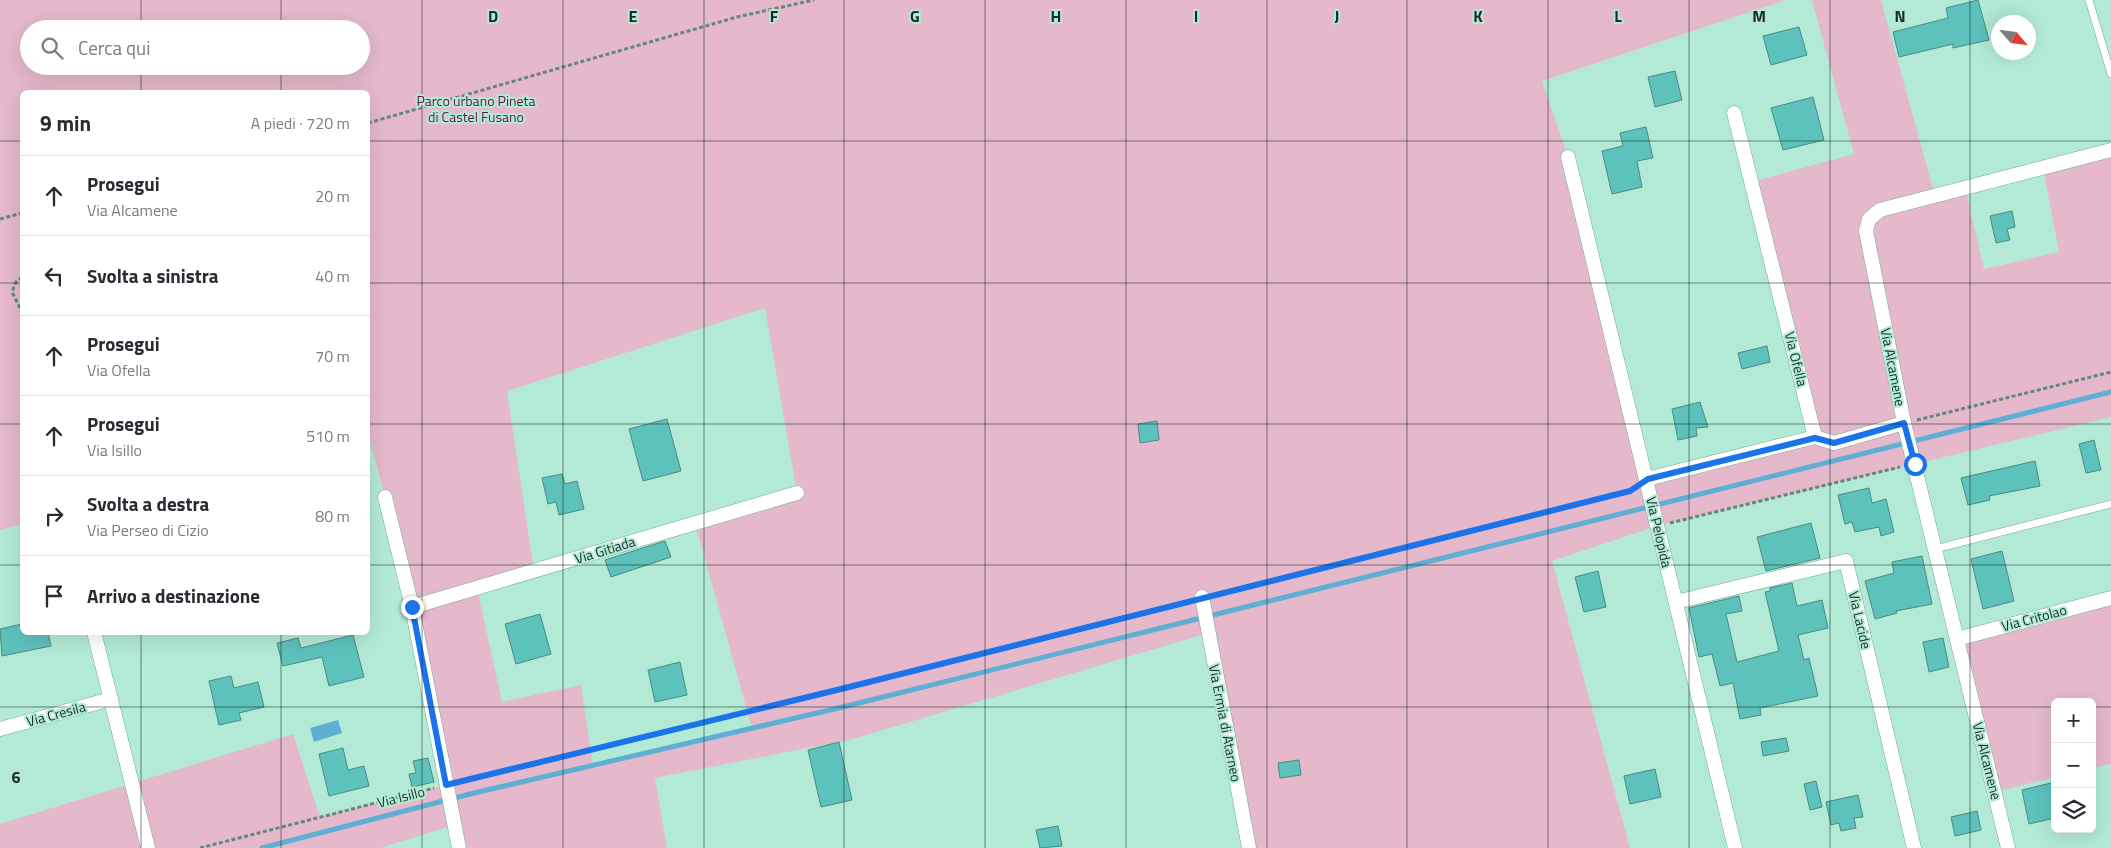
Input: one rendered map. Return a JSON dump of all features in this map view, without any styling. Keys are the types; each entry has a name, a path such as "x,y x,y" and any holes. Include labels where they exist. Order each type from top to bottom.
{"street":[{"name":"Via Ofella","path":"1734,113 1815,438"},
{"name":"Via Alcamene","path":"2008,848 1904,423 1866,232 1870,219 1880,210 2111,150"},
{"name":"Via Pelopida","path":"1568,157 1648,479 1657,526 1736,848"},
{"path":"1648,479 1815,438 1834,443 1904,423"},
{"name":"Via Gitiada","path":"412,607 797,493"},
{"path":"385,497 412,607 460,848"},
{"name":"Via Lacide","path":"1676,602 1846,561 1914,848"},
{"name":"Via Ermia di Atarneo","path":"1202,597 1249,848"},
{"name":"Via Critolao","path":"1957,639 2111,598"},
{"path":"95,635 148,848"},
{"name":"Via Cresila","path":"0,729 111,699"}],"lane":[{"path":"2089,0 2111,74"},
{"path":"1935,549 2111,504"}],"path":[{"path":"370,122 736,17 814,0"},
{"path":"0,219 20,214"},
{"path":"20,279 16,282 12,292 20,308"},
{"path":"1904,423 2111,372"},
{"path":"1657,526 1915,464"},
{"name":"Via Isillo","path":"200,848 446,785 841,689 1630,491 1648,479"}],"green space":[{"name":"Parco urbano Pineta di Castel Fusano","path":"0,0 1786,0 1542,81 1568,157 1647,479 1815,437 1752,182 1854,154 1812,0 1881,0 1935,196 1965,188 1984,269 2059,252 2043,168 2111,150 2111,417 1657,526 1552,561 1630,848 1249,848 1208,633 853,739 655,778 667,848 459,848 454,825 380,848 0,848 0,824 293,734 320,817 446,785 385,497 370,441 370,90 20,90 20,525 0,530","holes":["765,308 797,493 695,523 752,728 593,765 581,685 502,702 477,588 534,571 507,391"]},
{"path":"2111,598 2111,764 2096,767 2096,698 2051,698 2051,778 1994,792 1957,639"}],"water":[{"path":"338,720 342,733 314,742 310,728"}],"building":[{"path":"1978,0 1989,40 1953,48 1953,44 1899,57 1893,32 1948,18 1946,8"},
{"path":"1799,27 1807,55 1771,65 1763,36"},
{"path":"1675,71 1682,100 1655,107 1648,77"},
{"path":"1813,97 1824,140 1783,150 1771,108"},
{"path":"1646,127 1653,158 1637,161 1642,187 1612,194 1602,151 1623,146 1620,133"},
{"path":"2012,211 2015,227 2007,229 2010,240 1996,243 1990,216"},
{"path":"1767,346 1770,362 1742,369 1738,353"},
{"path":"1700,402 1708,427 1696,428 1697,436 1678,440 1672,409"},
{"path":"667,419 681,471 643,481 629,429"},
{"path":"1157,421 1159,440 1140,443 1138,424"},
{"path":"2094,440 2101,470 2086,473 2079,444"},
{"path":"2035,461 2040,486 1989,496 1990,500 1968,505 1961,478"},
{"path":"562,474 565,484 577,481 584,509 559,515 556,502 548,504 542,478"},
{"path":"1869,488 1872,503 1886,499 1894,532 1881,536 1879,527 1855,532 1852,522 1845,524 1838,495"},
{"path":"1811,523 1820,558 1766,571 1757,537"},
{"path":"665,541 671,557 611,577 605,560"},
{"path":"2002,551 2014,601 1983,609 1971,559"},
{"path":"1922,556 1932,604 1896,611 1897,613 1875,619 1865,581 1894,573 1892,562"},
{"path":"1598,571 1606,607 1584,612 1575,577"},
{"path":"1792,583 1797,606 1822,600 1828,628 1798,635 1804,660 1809,658 1818,696 1760,708 1761,715 1740,719 1733,683 1720,686 1712,654 1699,657 1689,608 1739,596 1742,611 1726,614 1737,662 1779,651 1765,592 1770,591 1770,588"},
{"path":"540,614 551,654 516,664 505,624"},
{"path":"20,624 20,635 49,635 51,646 2,656 0,629"},
{"path":"353,635 364,677 329,686 322,657 283,666 277,643 298,638 301,648"},
{"path":"1943,638 1949,667 1929,672 1923,642"},
{"path":"680,662 687,695 655,702 648,670"},
{"path":"231,676 234,688 258,682 264,707 239,713 241,720 219,725 209,681"},
{"path":"1786,738 1789,751 1763,756 1761,742"},
{"path":"839,742 852,800 821,807 808,750"},
{"path":"343,748 348,770 364,766 369,786 329,796 319,754"},
{"path":"428,758 434,782 412,787 409,774 416,773 413,761"},
{"path":"1299,760 1301,775 1280,778 1278,763"},
{"path":"1655,769 1661,797 1630,804 1624,776"},
{"path":"1816,781 1822,807 1810,810 1804,784"},
{"path":"2051,783 2051,819 2029,824 2022,790"},
{"path":"1858,795 1863,817 1854,818 1856,828 1841,831 1839,823 1831,825 1826,802"},
{"path":"1977,811 1981,830 1955,836 1951,817"},
{"path":"1058,826 1062,846 1040,848 1036,830"}],"waterway":[{"path":"262,848 470,794 847,706 2111,392"}],"route":[{"path":"412,607 446,785 841,689 1630,491 1648,479 1815,438 1834,443 1904,423 1915,464"}]}
